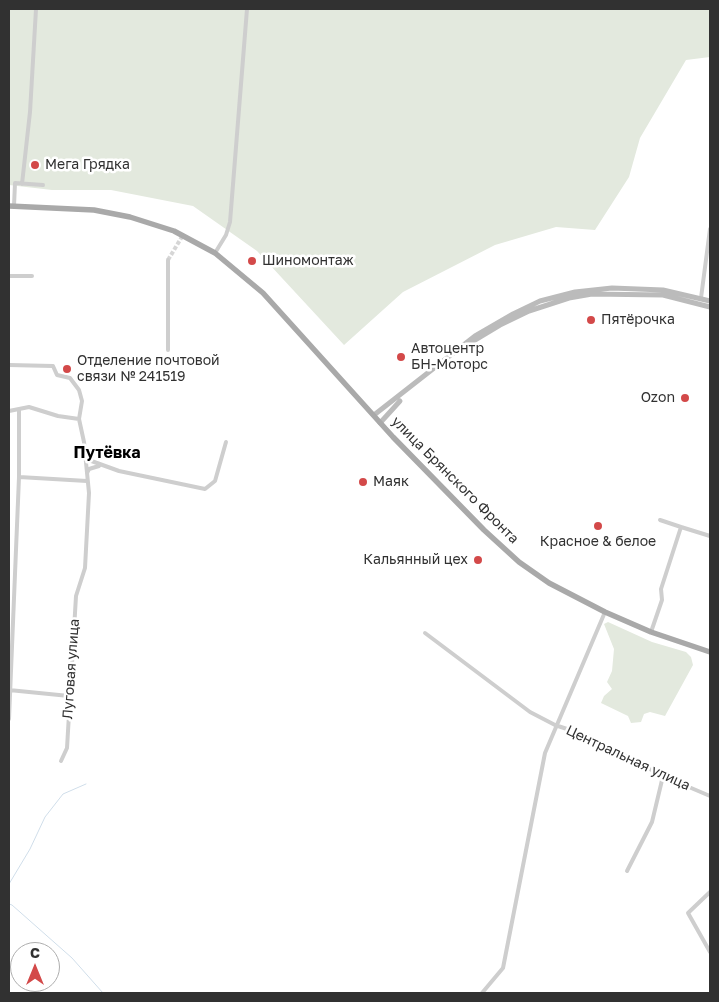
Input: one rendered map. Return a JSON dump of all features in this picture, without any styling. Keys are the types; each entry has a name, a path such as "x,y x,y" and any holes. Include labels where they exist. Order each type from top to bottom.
{"main road":[{"name":"улица Брянского Фронта","path":"12,206 94,210 130,217 174,231 215,253 246,277 282,312 380,422 484,530 514,557 549,583 605,612 651,632 710,652"},
{"path":"374,415 474,336 512,314 540,302 575,292 612,288 663,290 710,301"},
{"path":"380,422 394,406 478,338 500,325 549,304 592,294 636,293 672,297 710,307"}],"street":[{"path":"22,184 30,112 36,9"},
{"path":"215,253 226,235 230,222 247,9"},
{"path":"12,206 15,183 43,185"},
{"path":"9,188 15,191"},
{"path":"701,298 710,229"},
{"path":"168,260 168,350"},
{"path":"9,276 32,276"},
{"name":"Луговая улица","path":"9,365 53,366 57,375 70,378 81,396 82,406 78,419 86,459 89,493 84,577 76,596 67,748 61,761"},
{"path":"9,411 18,411 29,407 78,419"},
{"path":"9,719 19,477 18,411"},
{"path":"86,459 99,466 205,488 215,481 226,442"},
{"path":"87,473 89,469 99,466"},
{"path":"19,477 87,481"},
{"path":"660,520 710,536"},
{"path":"651,632 662,600 661,589 681,527"},
{"path":"482,993 503,968 545,753 555,725 605,612"},
{"name":"Центральная улица","path":"425,633 530,712 555,725 588,736 663,776 710,796"},
{"path":"9,690 69,696"},
{"path":"626,871 652,822 663,776"},
{"path":"710,892 688,913 710,952"}],"shaded area":[{"path":"9,9 710,9 710,57 686,60 640,138 629,177 595,230 556,227 495,245 403,292 344,345 257,251 193,206 111,190 52,190 9,185"},
{"path":"608,622 652,642 686,652 691,657 693,665 665,716 650,712 644,714 641,722 631,723 628,716 601,703 604,696 612,689 607,682 612,671 614,649 604,624"}],"waterway":[{"path":"9,884 30,849 45,817 63,794 86,784"},
{"path":"9,904 72,958 103,993"}],"tunnel":[{"path":"168,260 183,235"}],"place":[{"name":"Мега Грядка","path":"35,165"},
{"name":"Шиномонтаж","path":"252,261"},
{"name":"Пятёрочка","path":"591,320"},
{"name":"Автоцентр БН-Моторс","path":"401,357"},
{"name":"Отделение почтовой связи № 241519","path":"67,369"},
{"name":"Ozon","path":"685,398"},
{"name":"Маяк","path":"363,482"},
{"name":"Красное & белое","path":"598,526"},
{"name":"Кальянный цех","path":"478,560"}],"district":[{"name":"Путёвка","path":"107,453"}]}
